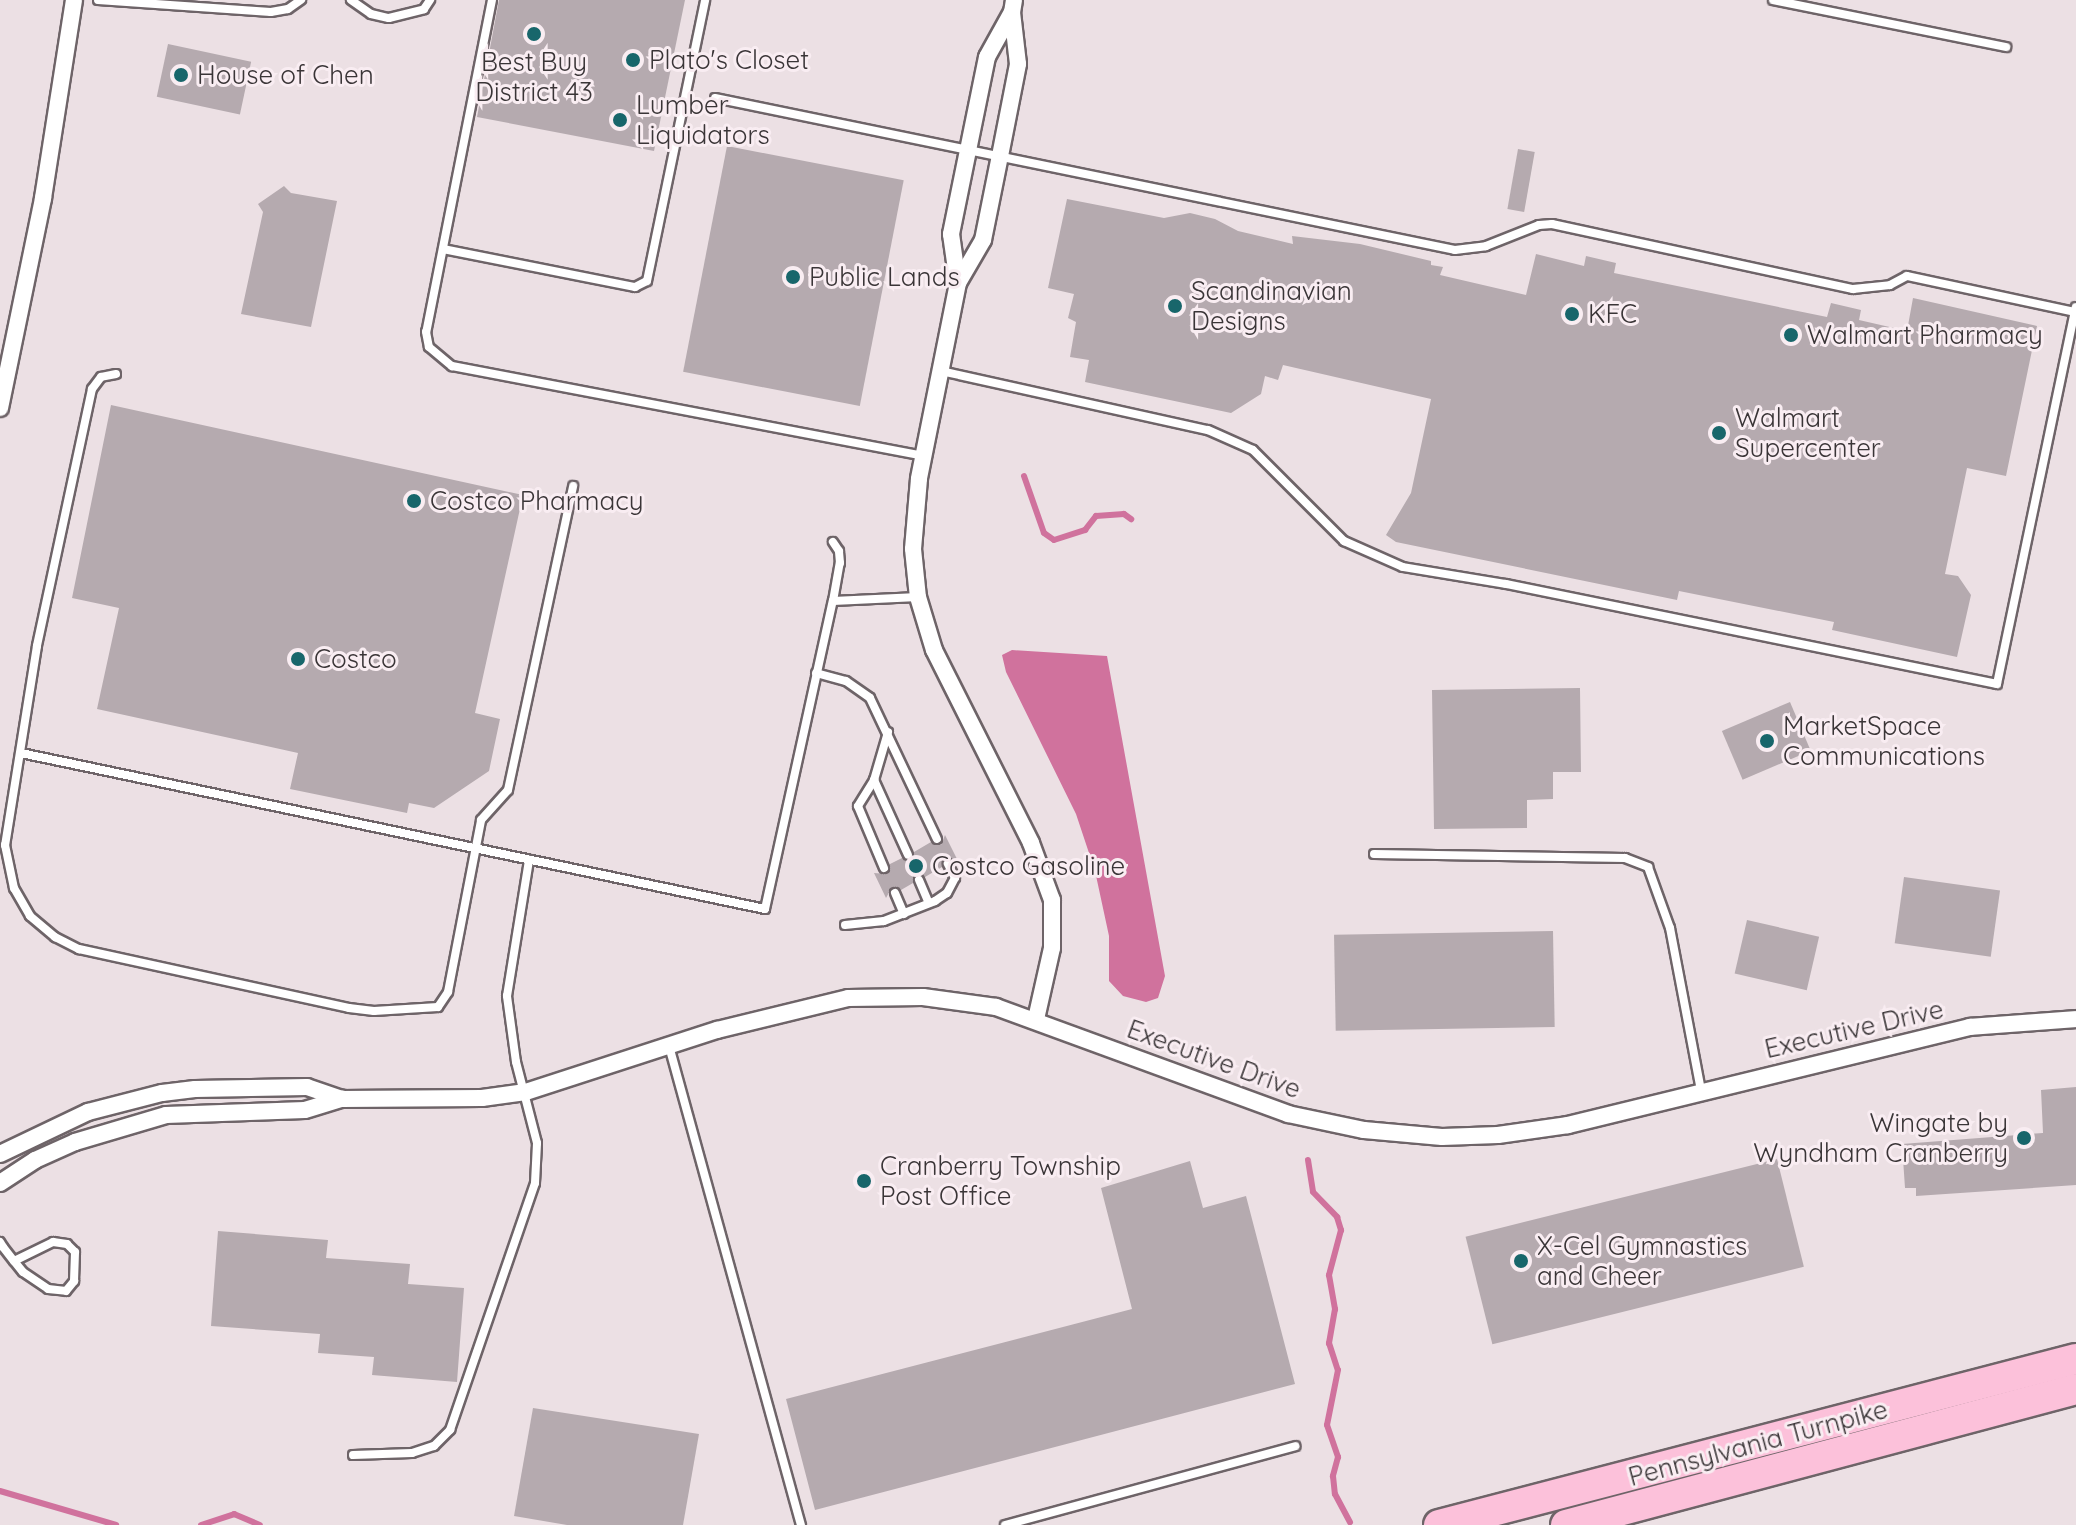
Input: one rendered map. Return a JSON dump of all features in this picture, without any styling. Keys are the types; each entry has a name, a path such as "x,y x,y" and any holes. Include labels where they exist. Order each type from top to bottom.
{"highway":[{"name":"Pennsylvania Turnpike","path":"1439,1525 2076,1359"},
{"name":"Pennsylvania Turnpike","path":"1566,1525 2076,1389"}],"street":[{"path":"0,408 43,198 74,0"},
{"path":"958,283 951,234 987,57 1013,6"},
{"path":"1013,6 1018,64 983,240 958,283 923,456 913,525 918,597 945,677 1021,822 1047,883 1054,932 1036,1019"},
{"name":"Executive Drive","path":"0,1183 56,1150 143,1120 195,1112 305,1110 342,1099 482,1098 526,1092 777,1013 848,998 923,997 996,1007 1036,1019 1256,1103 1314,1120 1387,1133 1465,1137 1541,1130 1970,1027 2076,1019"},
{"name":"Executive Drive","path":"0,1154 88,1112 162,1093 195,1089 307,1087 342,1099"}],"lane":[{"path":"98,0 271,12 288,9 301,0"},
{"path":"351,0 371,14 389,18 424,9 430,0"},
{"path":"492,0 426,332 429,347 452,366 923,456"},
{"path":"443,249 635,287 647,281 705,0"},
{"path":"1773,0 2006,47"},
{"path":"715,98 1455,250 1486,246 1539,225 1552,224 1853,289 1890,285 1907,276 2076,310 1997,684 1506,584 1403,567 1344,541 1253,450 1208,430 940,371"},
{"path":"116,374 101,377 92,389 37,646 3,860 30,916 55,937 79,949 349,1008 416,1010 438,1007 448,992 481,820 508,790 573,486"},
{"path":"21,753 765,909 833,601 840,563 839,551 833,542"},
{"path":"833,601 918,597"},
{"path":"816,673 831,675 870,698 937,839"},
{"path":"884,868 858,806 874,780 888,731"},
{"path":"874,780 908,855"},
{"path":"1374,854 1625,858 1648,867 1670,928 1701,1090"},
{"path":"353,1455 412,1453 434,1446 450,1430 535,1183 537,1143 516,1062 507,996 529,860"},
{"path":"845,925 884,921 947,893 955,878 948,864"},
{"path":"919,880 929,903"},
{"path":"895,893 904,914"},
{"path":"669,1046 801,1525"},
{"path":"0,1242 14,1261 48,1289 66,1291 74,1281 75,1252 67,1244 53,1242 14,1261"},
{"path":"1005,1525 1295,1446"}],"shaded area":[{"path":"1012,650 1107,656 1165,976 1158,998 1146,1002 1123,996 1109,981 1109,936 1095,871 1076,814 1006,672 1002,655"}],"building":[{"path":"499,0 685,0 654,151 477,117"},
{"path":"168,44 251,62 240,114 157,97"},
{"name":"Public Lands","path":"727,146 904,180 860,406 683,372"},
{"path":"1518,149 1535,152 1524,212 1507,209"},
{"path":"284,186 291,193 337,201 311,327 241,314 263,212 258,204"},
{"name":"Walmart Supercenter","path":"1067,199 1164,218 1190,213 1215,219 1238,231 1293,244 1292,236 1360,244 1431,261 1431,265 1443,267 1440,275 1526,295 1536,254 1584,266 1586,256 1616,263 1614,273 1827,317 1831,303 1861,310 1859,320 1907,331 1913,298 2037,326 2006,476 1967,468 1945,574 1958,576 1971,595 1957,657 1832,630 1834,622 1679,591 1677,600 1396,542 1386,535 1411,493 1431,399 1283,365 1278,380 1265,376 1261,394 1231,413 1085,382 1089,360 1070,357 1076,322 1068,318 1074,294 1048,288"},
{"name":"Costco","path":"111,405 523,495 475,713 500,719 489,771 434,808 409,803 407,813 290,789 298,753 97,709 119,608 72,598"},
{"path":"1580,688 1581,772 1553,772 1553,799 1527,800 1527,828 1434,829 1432,690"},
{"name":"MarketSpace Communications","path":"1790,702 1811,751 1743,780 1722,731"},
{"name":"Costco Gasoline","path":"945,835 957,859 944,858 942,867 925,877 916,874 913,883 901,890 892,887 886,898 874,873 887,874 890,864 902,858 912,861 914,852 931,842 941,845"},
{"path":"1904,877 2000,890 1991,957 1895,943"},
{"path":"1747,920 1819,937 1807,990 1735,974"},
{"path":"1553,931 1555,1027 1336,1031 1334,935"},
{"name":"Wingate by Wyndham Cranberry","path":"2076,1087 2076,1185 1916,1196 1916,1188 1905,1188 1902,1144 2043,1133 2041,1090"},
{"path":"1777,1159 1804,1267 1492,1344 1466,1237"},
{"path":"1190,1161 1203,1208 1246,1196 1295,1384 815,1510 786,1399 1132,1309 1101,1188"},
{"path":"218,1231 328,1240 326,1258 410,1264 408,1284 464,1288 457,1382 372,1375 374,1357 318,1353 320,1334 211,1326"},
{"path":"533,1408 699,1434 683,1525 567,1525 514,1516"}],"waterway":[{"path":"1024,476 1044,533 1054,540 1085,530 1096,516 1124,514 1131,519"},
{"path":"1308,1160 1313,1192 1337,1217 1341,1230 1329,1275 1335,1309 1329,1343 1338,1370 1327,1425 1338,1457 1333,1476 1335,1494 1350,1522"},
{"path":"0,1491 116,1525"},
{"path":"201,1525 234,1514 260,1525"}],"place":[{"name":"Best Buy District 43","path":"534,34"},
{"name":"Plato's Closet","path":"633,60"},
{"name":"House of Chen","path":"181,75"},
{"name":"Lumber Liquidators","path":"620,120"},
{"name":"Public Lands","path":"793,277"},
{"name":"Scandinavian Designs","path":"1175,306"},
{"name":"KFC","path":"1572,314"},
{"name":"Walmart Pharmacy","path":"1791,335"},
{"name":"Walmart Supercenter","path":"1719,433"},
{"name":"Costco Pharmacy","path":"414,501"},
{"name":"Costco","path":"298,659"},
{"name":"MarketSpace Communications","path":"1767,741"},
{"name":"Costco Gasoline","path":"916,866"},
{"name":"Wingate by Wyndham Cranberry","path":"2024,1138"},
{"name":"Cranberry Township Post Office","path":"864,1181"},
{"name":"X-Cel Gymnastics and Cheer","path":"1521,1261"}]}
